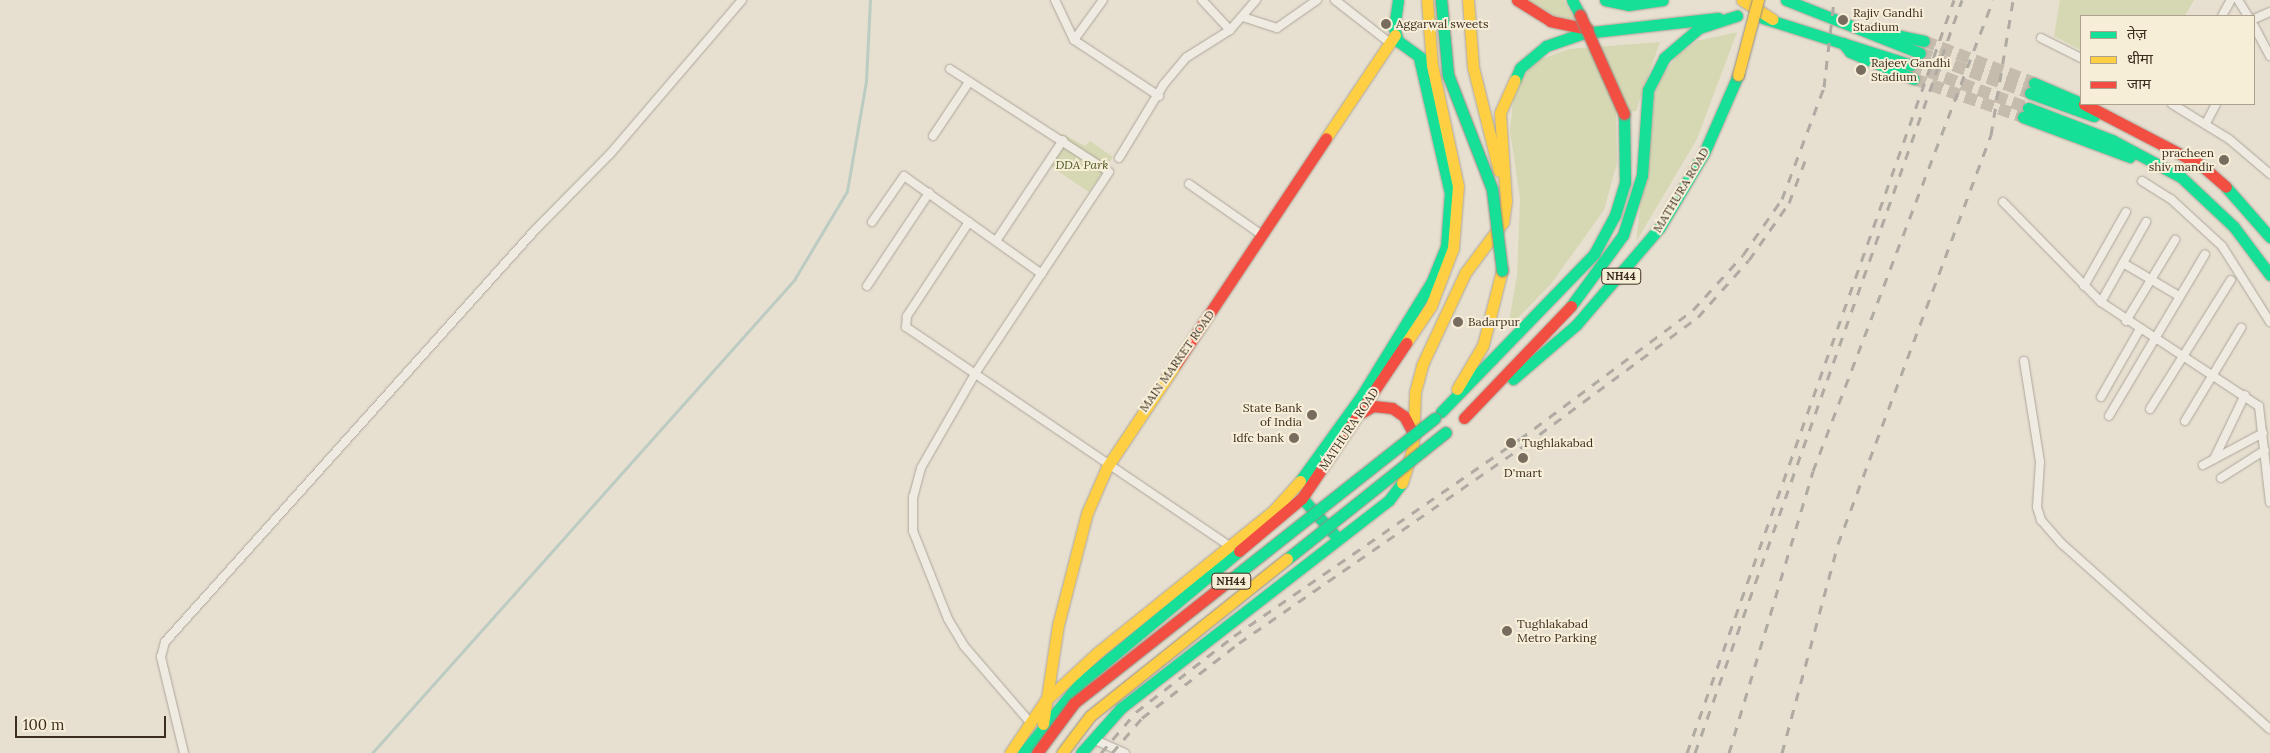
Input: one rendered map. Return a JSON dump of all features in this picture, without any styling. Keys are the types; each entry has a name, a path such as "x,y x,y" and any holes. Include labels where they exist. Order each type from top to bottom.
{"main road":[{"name":"MATHURA ROAD","path":"1023,753 1043,724 1079,684 1302,498 1431,306 1453,248 1458,186 1432,65 1427,0"},
{"name":"NH44","path":"1036,753 1074,703 1441,412 1483,345 1502,257 1492,189 1448,75 1441,36 1441,0"},
{"path":"1468,0 1472,67 1504,185"},
{"path":"1517,0 1555,23 1603,29"},
{"path":"1441,412 1583,268 1605,236 1621,198 1628,148 1624,114 1609,72 1572,0"},
{"path":"1604,0 1628,5 1663,0"},
{"path":"1742,0 1772,19"},
{"name":"MATHURA ROAD","path":"1062,753 1090,716 1464,418 1576,325 1660,227 1727,105 1758,0"},
{"path":"1786,0 1819,15 1920,53"},
{"path":"1794,0 1808,10"},
{"path":"1395,2 1393,39 1432,65"},
{"path":"1814,32 1819,15"},
{"path":"1464,418 1565,314 1620,242 1642,175 1648,90 1664,58 1681,41 1699,28 1736,16"},
{"path":"1081,753 1121,708 1339,539 1395,493 1410,464 1414,441 1415,392 1422,365 1465,272 1499,231 1505,213 1500,113 1512,78 1546,46 1603,29 1736,16 1772,19 1911,65"},
{"path":"1849,26 1924,41"},
{"name":"MAIN MARKET ROAD","path":"1043,724 1045,701 1058,626 1087,513 1107,467 1393,39"},
{"path":"1842,41 1850,52 1914,79"},
{"path":"1010,753 1029,721 1045,701 1111,641 1231,547 1274,510 1314,463 1389,354 1443,256 1450,193 1420,58"},
{"path":"2080,102 2032,88 2156,138"},
{"path":"2087,105 2156,138 2201,166 2236,194 2270,237"},
{"path":"2025,113 2112,140 2181,177 2234,227 2270,275"},
{"path":"1355,418 1373,406 1392,408 1408,422 1414,441"},
{"path":"1302,498 1339,539"}],"street":[{"path":"184,753 161,656 165,642 535,230 610,154 742,0"},
{"path":"1055,0 1074,40 1159,96"},
{"path":"1074,40 1102,0"},
{"path":"1202,0 1230,30"},
{"path":"1119,158 1187,57 1230,30 1256,0"},
{"path":"1243,17 1277,28 1317,0"},
{"path":"1335,0 1393,39"},
{"path":"2223,15 2231,0"},
{"path":"2238,0 2247,15"},
{"path":"2255,19 2270,12"},
{"path":"2255,30 2270,56"},
{"path":"2041,38 2080,58"},
{"path":"950,69 1063,140 1109,172 975,374 916,482 913,530 955,632 1029,721"},
{"path":"933,136 969,82"},
{"path":"2174,105 2206,123 2270,174"},
{"path":"2206,123 2215,105"},
{"path":"996,241 1063,140"},
{"path":"872,222 902,176 929,193 1042,274"},
{"path":"2142,181 2187,212 2222,246 2270,322"},
{"path":"1189,184 1262,235"},
{"path":"867,286 929,193"},
{"path":"2003,202 2101,302 2126,321 2213,374 2259,406 2270,502"},
{"path":"2084,286 2126,212"},
{"path":"970,222 905,321 910,331 975,374 1107,467 1231,547"},
{"path":"2101,302 2146,222"},
{"path":"2126,321 2175,240"},
{"path":"2109,416 2204,254"},
{"path":"2123,263 2179,296"},
{"path":"2150,409 2231,280"},
{"path":"2185,421 2241,328"},
{"path":"2101,397 2140,329"},
{"path":"2024,361 2040,462 2041,520 2062,544 2270,729"},
{"path":"2214,459 2245,395"},
{"path":"2203,465 2263,432"},
{"path":"2220,478 2265,450"},
{"path":"1093,739 1119,752"}],"green space":[{"path":"1527,0 1564,0 1575,20 1555,16"},
{"path":"2060,0 2194,0 2186,15 2080,15 2080,49 2054,36"},
{"path":"1737,32 1697,139 1636,242 1653,98 1663,75 1677,56 1697,41"},
{"path":"1660,42 1636,111 1616,113 1617,163 1604,210 1551,284 1508,328 1517,275 1520,199 1510,131 1513,101 1524,75 1539,60 1569,49"},
{"name":"DDA Park","path":"1063,134 1085,146 1090,141 1113,157 1089,192 1044,162"}],"waterway":[{"path":"372,753 794,280 847,191 866,81 870,0"}],"tunnel":[{"path":"1924,41 2034,83"},
{"path":"1920,53 2030,93"},
{"path":"1911,65 2028,108"},
{"path":"1914,79 2023,117"}],"railway":[{"path":"1101,753 1136,712 1234,636 1520,439 1693,310 1743,255 1782,199 1824,87 1834,0"},
{"path":"1687,753 1954,0"},
{"path":"1695,753 1962,0"},
{"path":"1729,753 1813,471 1993,0"},
{"path":"1782,753 1838,544 1991,135 2013,0"},
{"path":"1112,753 1142,718 1239,643 1525,445 1698,317 1749,260 1789,203 1808,153"}],"traffic: fast":[{"path":"1398,0 1394,28 1398,41 1426,61"},
{"path":"1441,0 1448,75 1492,189 1502,270"},
{"path":"1572,0 1580,15"},
{"path":"1605,0 1628,5 1663,0"},
{"path":"1786,0 1920,53"},
{"path":"1571,306 1623,235 1642,175 1648,90 1664,58 1699,28 1737,16"},
{"path":"1515,80 1520,68 1546,46 1584,33 1718,18"},
{"path":"1763,18 1911,65"},
{"path":"1871,30 1924,41"},
{"path":"1843,43 1850,52 1914,79"},
{"path":"1300,481 1362,395 1432,281 1446,247 1450,193 1419,58"},
{"path":"1513,379 1576,325 1660,227 1704,153 1738,75"},
{"path":"2034,83 2080,103"},
{"path":"2030,93 2094,116"},
{"path":"2028,108 2112,140 2181,177 2234,227 2270,275"},
{"path":"1441,412 1594,254 1615,215 1625,182 1624,114"},
{"path":"2023,117 2130,157"},
{"path":"2226,187 2270,237"},
{"path":"1226,583 1435,418"},
{"path":"1287,559 1446,432"},
{"path":"1081,753 1121,708 1389,500 1402,483"},
{"path":"1302,498 1334,534"},
{"path":"1023,753 1079,684 1239,551"}],"traffic: slow":[{"path":"1406,343 1431,306 1453,248 1458,186 1432,65 1427,0"},
{"path":"1468,0 1473,67 1499,171"},
{"path":"1742,0 1772,19"},
{"path":"1738,75 1758,0"},
{"path":"1326,138 1395,35"},
{"path":"1402,483 1413,447 1415,392 1422,365 1465,273 1503,222 1506,201 1500,113 1515,80"},
{"path":"1457,389 1483,345 1502,270"},
{"path":"1043,724 1058,625 1087,513 1107,467 1176,364"},
{"path":"1010,753 1045,701 1097,653 1274,510 1300,481"},
{"path":"1062,753 1090,716 1287,559"}],"traffic: jam":[{"path":"1517,0 1550,21 1588,29"},
{"path":"1580,15 1624,114"},
{"path":"2086,105 2201,165 2226,187"},
{"path":"1176,364 1326,138"},
{"path":"1464,418 1571,306"},
{"path":"1239,551 1302,498 1406,343"},
{"path":"1361,413 1373,406 1392,408 1404,416 1412,431"},
{"path":"1037,753 1074,703 1226,583"}],"place":[{"name":"Rajiv Gandhi Stadium","path":"1843,20"},
{"name":"Aggarwal sweets","path":"1386,24"},
{"name":"Rajeev Gandhi Stadium","path":"1861,70"},
{"name":"pracheen shiv mandir","path":"2224,160"},
{"name":"Badarpur","path":"1458,322"},
{"name":"State Bank of India","path":"1312,415"},
{"name":"Idfc bank","path":"1294,438"},
{"name":"Tughlakabad","path":"1511,443"},
{"name":"D'mart","path":"1523,458"},
{"name":"Tughlakabad Metro Parking","path":"1507,631"}]}
